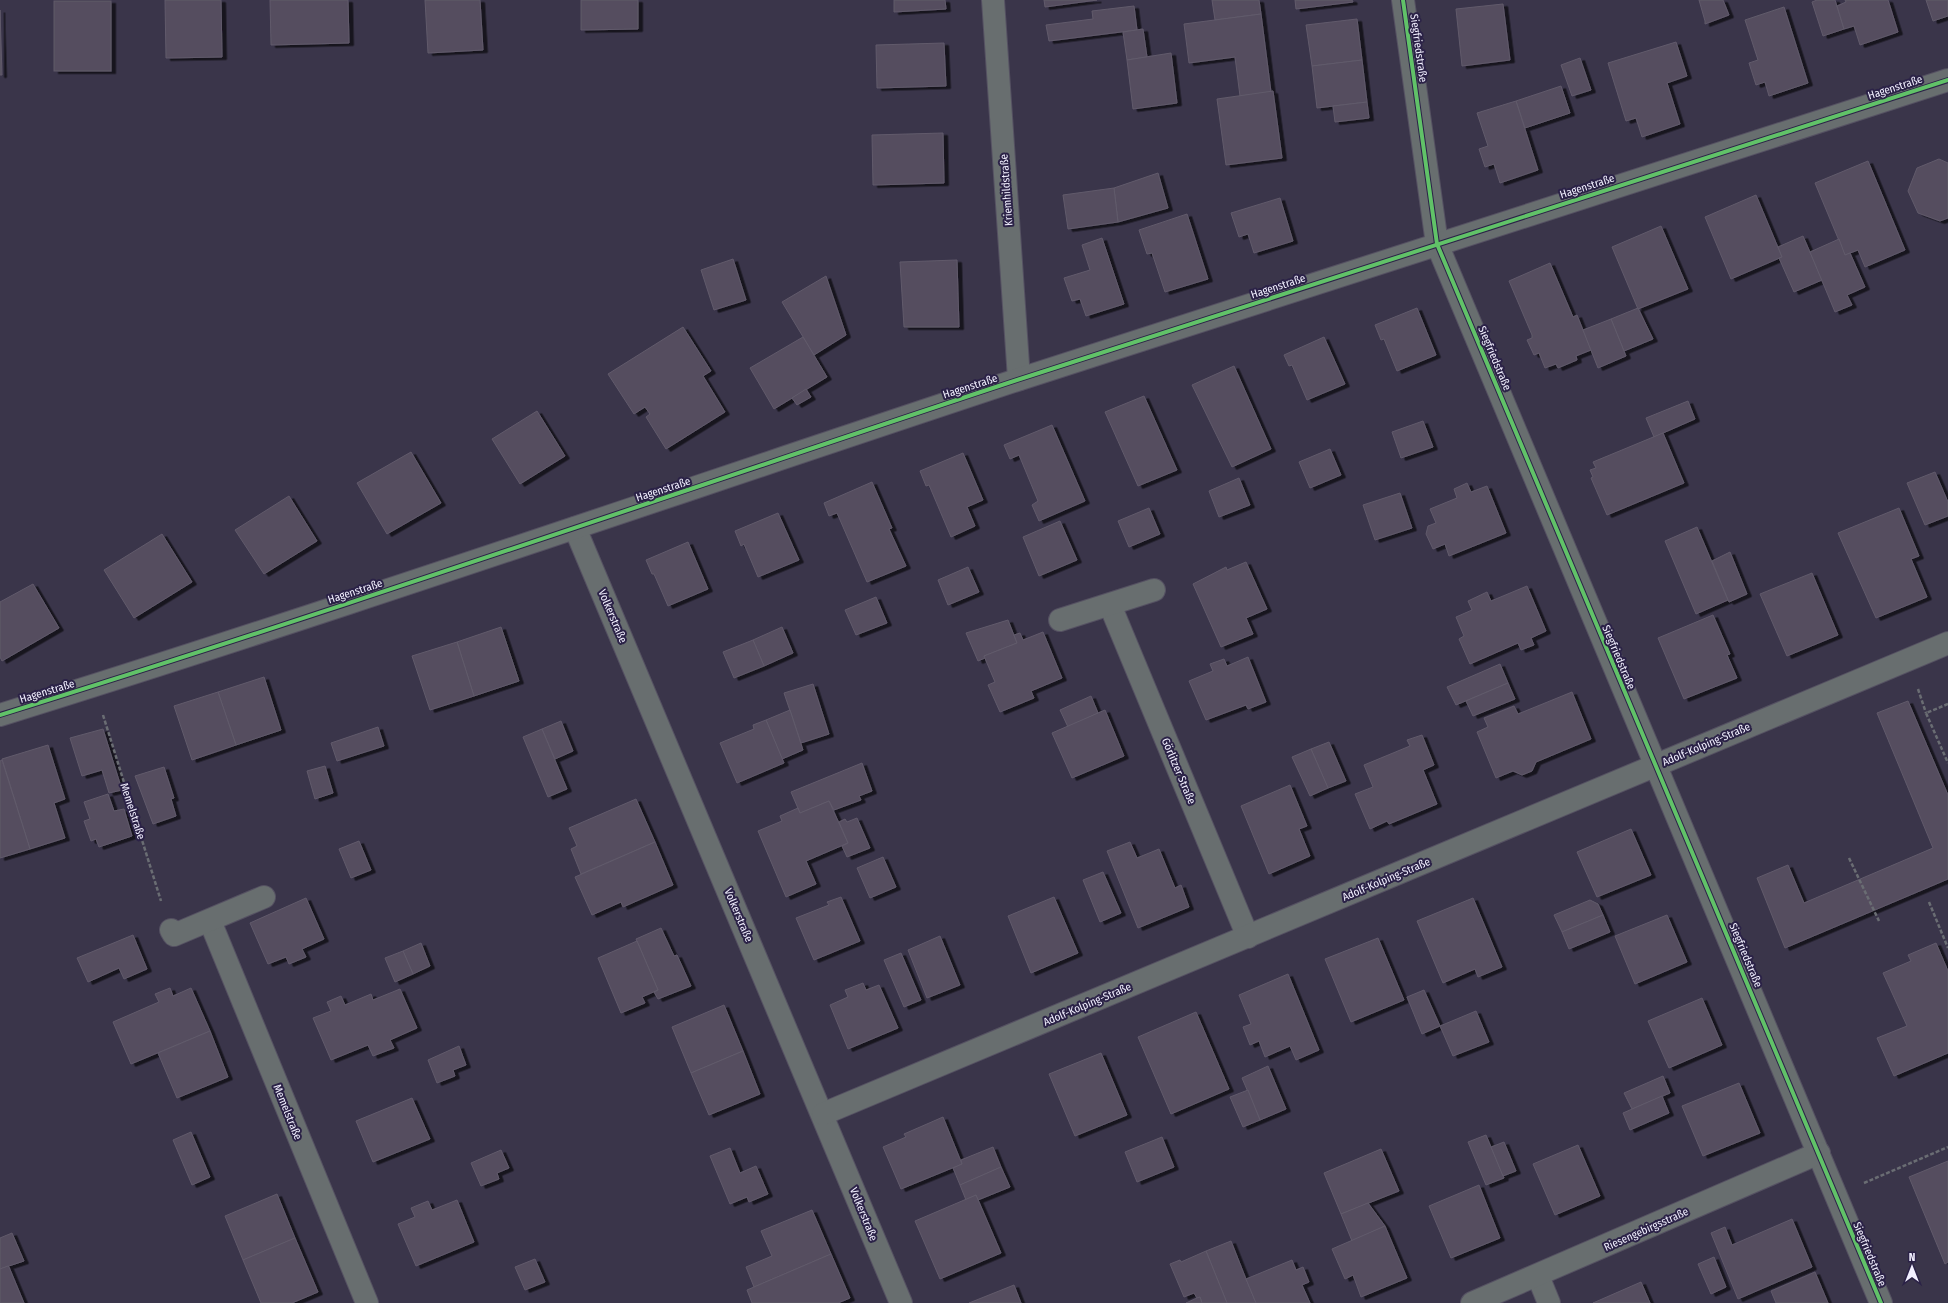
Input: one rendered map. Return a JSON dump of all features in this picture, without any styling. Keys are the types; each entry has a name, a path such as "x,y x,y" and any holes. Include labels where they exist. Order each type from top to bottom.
{"street":[{"name":"Kriemhildstraße","path":"993,0 1019,380"},
{"name":"Siegfriedstraße","path":"1404,0 1437,244 1881,1303"},
{"name":"Hagenstraße","path":"0,715 94,686 575,528 1019,380 1948,80"},
{"name":"Volkerstraße","path":"575,528 823,1114 901,1303"},
{"path":"1060,620 1154,590"},
{"name":"Görlitzer Straße","path":"1110,605 1248,937"},
{"name":"Adolf-Kolping-Straße","path":"823,1114 1948,643"},
{"path":"173,932 210,921 264,897"},
{"name":"Memelstraße","path":"210,921 367,1303"},
{"name":"Riesengebirgsstraße","path":"1472,1303 1538,1276 1818,1153"},
{"path":"1538,1276 1549,1303"}],"path":[{"path":"1948,704 1926,713 1948,763"},
{"path":"1849,858 1879,921"},
{"path":"1929,902 1948,948"},
{"path":"1836,1195 1948,1147"}],"building":[{"path":"165,0 221,0 222,57 166,58"},
{"path":"270,0 348,0 349,43 271,45"},
{"path":"425,0 480,0 483,50 428,53"},
{"path":"581,0 638,0 638,29 581,30"},
{"path":"894,0 945,0 946,9 894,12"},
{"path":"1044,0 1097,0 1045,7"},
{"path":"1212,0 1259,0 1261,14 1215,20"},
{"path":"1295,0 1352,0 1353,2 1296,9"},
{"path":"1699,0 1723,0 1729,15 1705,24"},
{"path":"1817,0 1835,0 1844,29 1823,36 1812,2"},
{"path":"1845,0 1888,0 1898,32 1860,45 1854,26 1844,29 1837,6 1846,2"},
{"path":"1926,0 1948,0 1948,16 1933,21"},
{"path":"54,1 111,1 111,71 54,71"},
{"path":"1503,4 1510,60 1462,66 1456,9"},
{"path":"1134,6 1137,30 1049,41 1046,25 1093,19 1092,11"},
{"path":"1784,7 1808,83 1769,96 1765,82 1756,85 1749,63 1758,60 1745,20"},
{"path":"0,10 2,75 0,75"},
{"path":"1261,14 1271,92 1240,96 1235,57 1189,63 1184,24"},
{"path":"1357,19 1362,60 1312,66 1306,25"},
{"path":"1143,29 1147,57 1127,60 1123,32"},
{"path":"1676,42 1687,76 1667,83 1680,124 1642,137 1636,118 1626,121 1608,63"},
{"path":"944,43 946,86 877,88 876,45"},
{"path":"1171,53 1177,103 1133,109 1127,60"},
{"path":"1580,58 1591,90 1572,96 1561,65"},
{"path":"1362,60 1367,102 1317,108 1312,66"},
{"path":"1561,86 1570,113 1525,128 1516,101"},
{"path":"1273,91 1282,158 1226,165 1217,99"},
{"path":"1516,101 1538,170 1500,183 1494,164 1485,167 1479,149 1488,146 1477,113"},
{"path":"1367,102 1369,118 1335,122 1333,106"},
{"path":"943,133 944,183 873,185 872,135"},
{"path":"1939,159 1948,163 1948,218 1940,221 1918,213 1908,191 1917,168"},
{"path":"1868,161 1905,250 1865,267 1858,250 1845,255 1815,183"},
{"path":"1158,173 1168,208 1118,222 1114,188"},
{"path":"1114,188 1118,222 1068,229 1063,195"},
{"path":"1756,195 1782,257 1731,279 1705,217"},
{"path":"1280,198 1293,241 1254,253 1248,234 1239,237 1231,213"},
{"path":"1187,214 1208,279 1165,292 1152,253 1147,254 1139,230"},
{"path":"1661,226 1688,289 1638,309 1612,247"},
{"path":"1803,236 1822,280 1794,292 1779,258 1782,257 1778,247"},
{"path":"1102,238 1124,304 1086,316 1080,299 1072,301 1064,278 1090,270 1082,245"},
{"path":"1839,239 1845,255 1850,253 1865,287 1847,295 1852,305 1835,312 1810,252"},
{"path":"733,259 746,300 714,310 701,270"},
{"path":"957,260 959,327 904,327 900,262"},
{"path":"1550,263 1573,317 1577,315 1591,350 1576,356 1577,360 1558,368 1556,364 1545,368 1539,353 1534,355 1527,340 1532,338 1532,335 1509,281"},
{"path":"826,276 846,335 814,355 782,302"},
{"path":"1417,308 1436,355 1397,371 1384,339 1381,340 1375,325"},
{"path":"1638,308 1653,339 1624,351 1611,319"},
{"path":"1611,319 1626,356 1598,368 1583,330"},
{"path":"683,327 711,371 703,376 725,412 666,449 646,417 650,414 645,407 634,414 608,374"},
{"path":"803,337 827,377 774,409 750,368"},
{"path":"1324,337 1345,384 1307,400 1292,365 1289,366 1284,355"},
{"path":"1234,366 1271,449 1232,467 1192,385"},
{"path":"806,389 811,397 797,405 792,398"},
{"path":"1144,396 1177,470 1138,486 1105,412"},
{"path":"1688,401 1695,419 1654,437 1646,418"},
{"path":"537,411 565,456 520,484 492,439"},
{"path":"1423,421 1433,447 1401,458 1392,432"},
{"path":"1052,425 1085,501 1039,521 1032,505 1038,501 1019,455 1010,459 1004,445"},
{"path":"1663,433 1684,483 1607,515 1591,478 1593,477 1590,470 1596,468 1593,462"},
{"path":"1330,449 1341,475 1310,488 1299,462"},
{"path":"411,452 441,503 387,534 357,483"},
{"path":"963,453 983,500 967,507 975,526 951,537 929,485 926,486 920,471"},
{"path":"1935,472 1948,502 1948,516 1925,525 1907,483"},
{"path":"1239,478 1250,505 1219,517 1209,491"},
{"path":"872,482 892,528 889,529 906,566 867,582 837,513 829,516 824,503"},
{"path":"1467,483 1471,492 1487,486 1506,533 1449,556 1445,544 1433,549 1426,534 1428,526 1436,523 1430,509 1457,498 1454,489"},
{"path":"1400,493 1412,528 1375,540 1363,505"},
{"path":"289,496 317,541 264,574 235,530"},
{"path":"1149,508 1160,534 1129,547 1118,521"},
{"path":"1899,508 1919,556 1911,559 1927,597 1876,618 1838,533"},
{"path":"778,513 799,560 758,577 744,544 741,546 735,531"},
{"path":"1060,521 1077,560 1039,576 1023,537"},
{"path":"1697,527 1728,600 1696,614 1665,541"},
{"path":"162,534 192,582 134,618 104,570"},
{"path":"688,542 708,589 668,606 646,560"},
{"path":"1730,552 1747,594 1729,602 1712,561"},
{"path":"1246,562 1267,609 1246,618 1253,634 1221,647 1193,584 1226,567 1227,570"},
{"path":"968,567 979,592 948,605 938,580"},
{"path":"1812,573 1838,635 1787,656 1760,594"},
{"path":"33,584 59,628 2,661 0,657 0,602"},
{"path":"1527,586 1546,631 1531,638 1534,645 1521,650 1518,643 1470,664 1459,639 1464,636 1456,617 1472,610 1468,601 1487,592 1491,601"},
{"path":"876,597 887,623 856,635 845,610"},
{"path":"1713,615 1730,654 1727,655 1737,678 1684,699 1658,638"},
{"path":"1008,620 1017,643 984,656 985,658 978,661 966,633"},
{"path":"501,627 519,681 474,696 457,642"},
{"path":"782,627 793,653 764,666 753,640"},
{"path":"1043,632 1062,678 1031,691 1034,698 1000,712 988,685 995,682 984,656 1017,643 1014,635 1020,633 1023,640"},
{"path":"753,640 764,666 734,678 723,652"},
{"path":"457,642 474,696 430,710 412,656"},
{"path":"1248,657 1266,702 1248,709 1246,705 1206,720 1189,681 1213,671 1210,664 1224,659 1227,666"},
{"path":"1500,664 1508,683 1456,705 1447,687"},
{"path":"264,677 281,730 236,745 218,692"},
{"path":"1508,683 1515,699 1473,716 1466,701"},
{"path":"813,684 829,734 801,743 784,693"},
{"path":"218,692 236,745 192,760 174,706"},
{"path":"1572,692 1591,739 1536,762 1532,771 1522,775 1513,771 1496,778 1477,732 1488,727 1484,718 1514,706 1518,714"},
{"path":"1091,696 1098,713 1068,727 1060,710"},
{"path":"1908,701 1948,795 1948,879 1785,948 1757,878 1788,865 1804,903 1933,848 1877,713"},
{"path":"790,710 803,750 782,759 766,720"},
{"path":"1105,710 1124,756 1072,778 1052,733"},
{"path":"766,720 784,763 737,783 720,743 754,729 753,725"},
{"path":"561,721 573,751 555,759 542,729"},
{"path":"378,727 384,746 337,761 331,743"},
{"path":"103,729 122,790 109,793 102,770 82,776 70,738"},
{"path":"542,729 567,789 548,797 523,737"},
{"path":"1422,735 1434,765 1423,770 1437,804 1389,824 1387,821 1370,829 1355,794 1373,787 1364,765 1410,746 1407,740"},
{"path":"1329,742 1346,781 1328,788 1311,749"},
{"path":"48,745 65,799 54,803 65,838 30,849 2,759"},
{"path":"1311,749 1328,788 1310,796 1292,757"},
{"path":"2,760 30,849 0,858 0,761"},
{"path":"862,763 872,791 859,796 861,800 834,810 829,801 800,813 791,792"},
{"path":"325,766 333,793 315,799 307,771"},
{"path":"164,767 174,798 171,799 176,816 153,824 135,776"},
{"path":"1290,785 1307,826 1299,829 1310,856 1269,874 1241,806"},
{"path":"108,794 114,811 124,809 132,836 99,847 96,839 91,841 84,821 90,819 84,802"},
{"path":"636,799 655,842 581,874 571,849 577,846 569,828"},
{"path":"829,801 848,843 806,861 816,884 786,897 758,831 782,821 780,816 798,808 800,813"},
{"path":"857,818 870,848 847,857 842,846 848,843 839,822 845,819 847,822"},
{"path":"1631,829 1651,875 1597,897 1577,852"},
{"path":"359,841 371,870 351,878 339,849"},
{"path":"655,842 673,885 623,907 621,902 592,915 575,877"},
{"path":"1130,842 1137,858 1159,849 1175,888 1181,885 1189,907 1138,928 1107,851"},
{"path":"883,857 896,887 870,898 857,868"},
{"path":"1103,872 1121,913 1100,922 1083,880"},
{"path":"841,897 860,941 814,960 796,918 829,905 827,902"},
{"path":"1054,897 1078,953 1031,973 1008,916"},
{"path":"306,898 324,939 302,949 306,957 289,964 286,957 268,964 250,923"},
{"path":"1473,898 1502,967 1478,977 1475,969 1443,983 1417,921"},
{"path":"1590,900 1598,904 1603,915 1562,932 1554,915"},
{"path":"1603,915 1610,932 1569,949 1562,932"},
{"path":"1667,915 1687,962 1635,984 1615,936"},
{"path":"661,928 674,956 677,955 691,986 658,999 654,992 658,990 636,939"},
{"path":"133,935 147,969 124,979 119,968 88,982 77,958"},
{"path":"940,936 960,985 927,998 908,950"},
{"path":"1378,938 1404,1000 1351,1022 1325,959"},
{"path":"637,941 658,990 642,997 645,1003 621,1013 598,958"},
{"path":"421,943 430,966 413,974 403,951"},
{"path":"1936,943 1948,971 1948,1053 1894,1076 1877,1038 1907,1026 1883,973 1911,961 1908,955"},
{"path":"403,951 413,974 395,982 385,958"},
{"path":"901,953 921,1000 904,1007 884,960"},
{"path":"1288,974 1319,1050 1296,1060 1290,1046 1265,1057 1259,1041 1250,1045 1243,1027 1251,1024 1239,995"},
{"path":"863,983 866,990 879,985 898,1028 848,1049 830,1005 848,997 845,990"},
{"path":"170,988 173,996 191,988 210,1031 131,1064 113,1022 159,1002 155,994"},
{"path":"400,989 417,1028 390,1040 394,1048 373,1056 368,1045 331,1060 313,1018 331,1011 327,1002 341,996 345,1005 371,994 373,1000"},
{"path":"1424,990 1440,1026 1422,1034 1407,997"},
{"path":"1702,998 1722,1045 1669,1068 1648,1021"},
{"path":"724,1005 743,1051 691,1073 672,1027"},
{"path":"1476,1011 1489,1042 1453,1056 1440,1026"},
{"path":"1196,1012 1229,1089 1171,1114 1138,1037"},
{"path":"210,1031 228,1077 177,1098 158,1053"},
{"path":"459,1046 466,1065 453,1070 455,1076 437,1083 428,1060"},
{"path":"743,1051 760,1094 709,1115 691,1073"},
{"path":"1101,1053 1127,1115 1075,1136 1049,1074"},
{"path":"1268,1066 1286,1109 1260,1120 1242,1078"},
{"path":"1663,1076 1670,1093 1632,1109 1624,1093"},
{"path":"1739,1083 1760,1133 1703,1156 1682,1106"},
{"path":"1248,1090 1260,1120 1243,1127 1230,1097"},
{"path":"1662,1096 1669,1113 1630,1130 1623,1113"},
{"path":"412,1098 430,1139 373,1162 356,1121"},
{"path":"943,1117 962,1164 901,1189 883,1147 906,1137 904,1134"},
{"path":"191,1132 210,1177 192,1185 173,1140"},
{"path":"1486,1135 1504,1178 1486,1185 1468,1142"},
{"path":"1162,1137 1174,1167 1137,1182 1125,1152"},
{"path":"1504,1142 1516,1171 1503,1176 1491,1147"},
{"path":"1578,1145 1600,1196 1555,1215 1533,1164"},
{"path":"993,1147 1001,1167 960,1185 953,1168 962,1164 961,1160"},
{"path":"730,1148 740,1173 756,1166 768,1194 749,1202 747,1197 730,1204 710,1156"},
{"path":"1381,1149 1399,1191 1341,1214 1324,1173"},
{"path":"501,1150 509,1168 497,1173 499,1179 481,1186 471,1163"},
{"path":"1948,1161 1948,1262 1945,1264 1909,1177"},
{"path":"1001,1167 1010,1187 978,1200 976,1195 966,1200 960,1185"},
{"path":"1479,1185 1500,1238 1451,1258 1429,1206"},
{"path":"277,1194 295,1238 243,1260 225,1216"},
{"path":"976,1195 1001,1253 940,1279 915,1221"},
{"path":"457,1200 474,1242 416,1266 398,1224 415,1217 411,1208 428,1201 432,1210"},
{"path":"1368,1203 1385,1226 1352,1241 1341,1214"},
{"path":"812,1210 831,1254 754,1287 746,1267 772,1256 761,1231"},
{"path":"1792,1219 1812,1267 1738,1299 1711,1233 1725,1227 1732,1245"},
{"path":"1385,1226 1407,1278 1361,1297 1353,1275 1345,1279 1332,1249"},
{"path":"12,1233 24,1261 0,1269 0,1238"},
{"path":"295,1238 318,1292 292,1303 261,1303 243,1260"},
{"path":"1231,1241 1256,1303 1227,1303 1206,1251"},
{"path":"1206,1251 1227,1303 1202,1303 1200,1297 1197,1298 1194,1293 1184,1297 1170,1264 1180,1260 1181,1262"},
{"path":"831,1254 850,1298 838,1303 752,1303 747,1290"},
{"path":"1714,1257 1726,1287 1711,1294 1698,1264"},
{"path":"535,1259 545,1282 525,1290 515,1267"},
{"path":"1292,1260 1296,1270 1303,1267 1309,1282 1302,1285 1310,1303 1256,1303 1246,1279"},
{"path":"8,1266 24,1303 0,1303 0,1269"},
{"path":"1815,1272 1828,1303 1776,1303 1771,1291"},
{"path":"1641,1282 1650,1303 1593,1303"},
{"path":"1014,1285 1021,1303 969,1303"},
{"path":"1200,1297 1202,1303 1186,1303 1197,1298"}],"cycle path":[{"path":"1403,0 1437,244 1881,1303"},
{"path":"0,715 255,634 1133,342 1948,80"}]}
